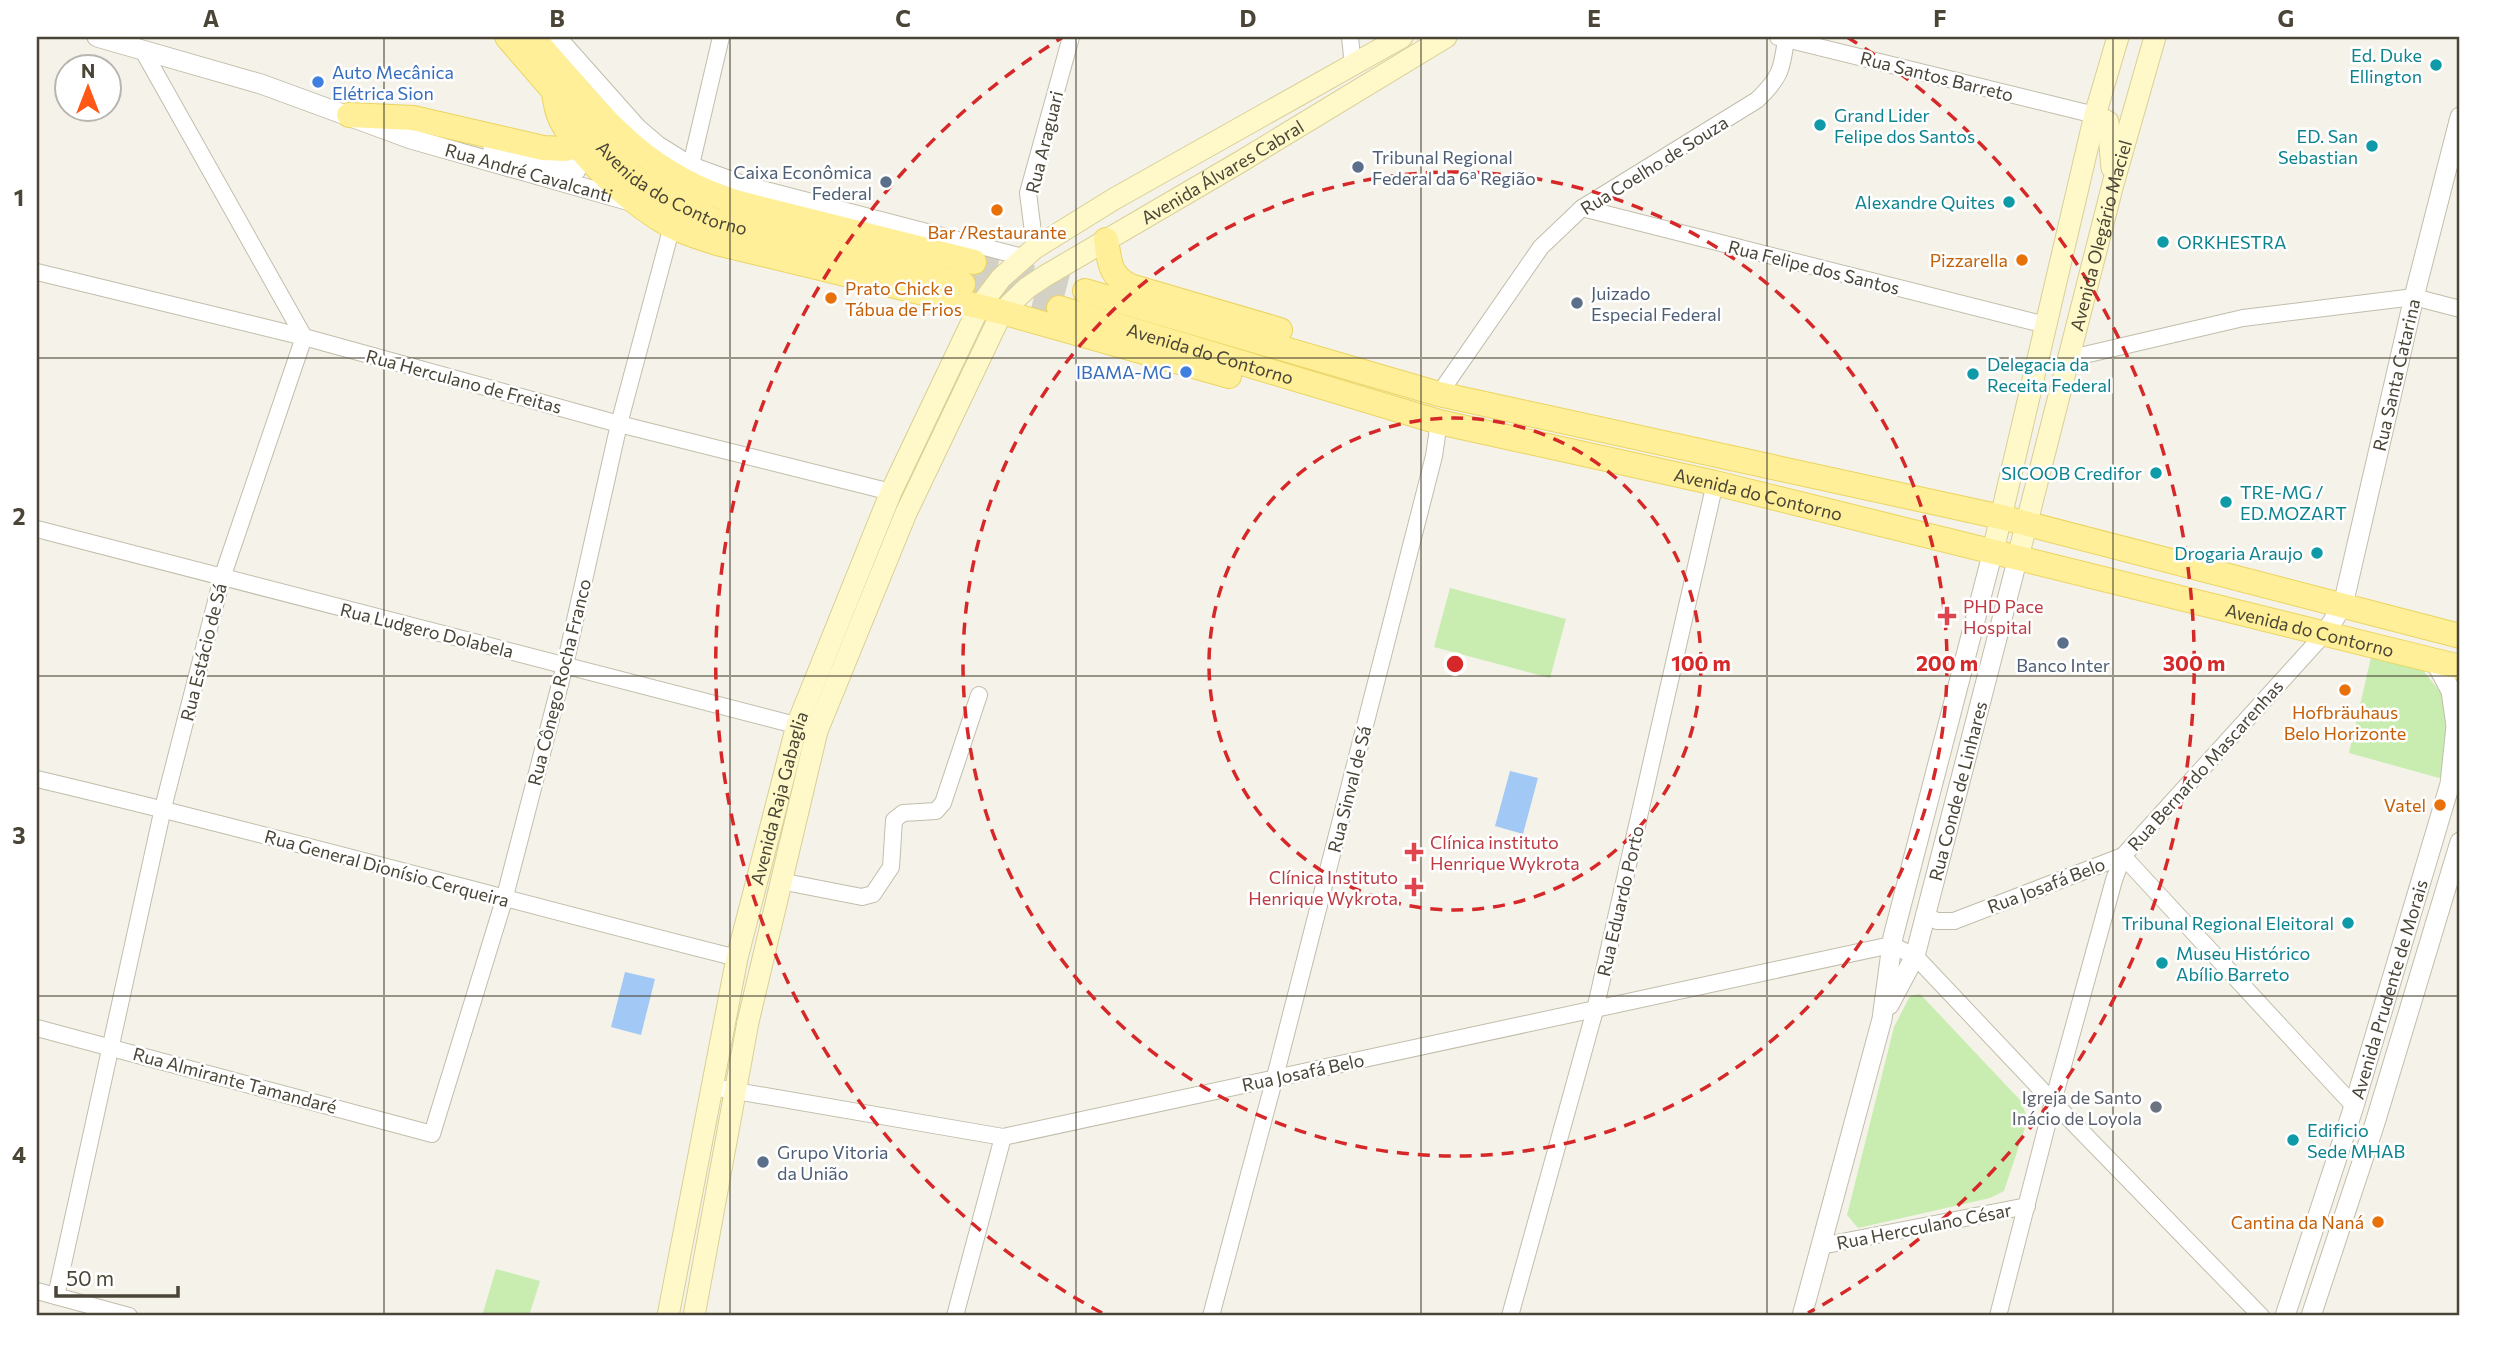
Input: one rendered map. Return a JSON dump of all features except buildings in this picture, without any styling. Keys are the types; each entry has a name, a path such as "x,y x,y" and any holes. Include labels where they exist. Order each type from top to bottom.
{"main road":[{"name":"Avenida do Contorno","path":"507,37 632,176 667,198 713,220 969,273 702,191 665,171 622,138 532,37"},
{"name":"Avenida Álvares Cabral","path":"991,310 1001,278 1029,253 1114,199 1402,37"},
{"name":"Avenida Álvares Cabral","path":"991,310 1446,37"},
{"name":"Avenida Olegário Maciel","path":"1993,551 2095,115 2118,37"},
{"name":"Avenida Olegário Maciel","path":"2018,557 2113,184 2155,37"},
{"path":"1240,162 1253,140 1328,94 1353,66"},
{"path":"554,91 561,121 612,182 637,204 672,226 717,243 991,310 1383,417 1439,422"},
{"path":"349,115 413,118 543,148 566,149 575,141"},
{"path":"2095,115 2105,119 2109,127 2113,184"},
{"path":"1106,240 1110,268 1118,279 1130,286 1326,345 1439,394"},
{"name":"Avenida do Contorno","path":"1085,291 1439,394 2001,517 2460,636"},
{"name":"Avenida do Contorno","path":"1059,308 1439,422 1715,482 2460,667"},
{"name":"Avenida Raja Gabaglia","path":"668,1316 737,958 807,728 891,492 991,310"},
{"name":"Avenida Raja Gabaglia","path":"694,1316 748,1022 780,881 807,728 906,513 991,310"},
{"path":"737,958 746,965 751,974 744,1007 748,1022"}],"street":[{"name":"Rua André Cavalcanti","path":"97,37 261,84 411,139 637,204 713,220"},
{"name":"Avenida do Contorno","path":"558,37 638,127 659,145 691,165 743,184 1029,253"},
{"path":"691,165 721,37"},
{"name":"Rua Araguari","path":"1029,253 1028,193 1071,37"},
{"path":"1350,37 1353,66"},
{"name":"Rua Santos Barreto","path":"1782,38 2095,115"},
{"name":"Rua Coelho de Souza","path":"1439,394 1541,247 1582,208 1757,100 1771,87 1782,69 1782,38"},
{"path":"142,49 304,337"},
{"name":"Rua André Cavalcanti","path":"349,115 416,128 576,170"},
{"name":"Rua Santa Catarina","path":"2326,632 2343,605 2414,298 2460,117"},
{"path":"668,186 702,191"},
{"name":"Rua Felipe dos Santos","path":"1582,208 2046,325"},
{"name":"Rua Cônego Rocha Franco","path":"432,1134 504,900 565,665 619,424 672,226"},
{"name":"Rua Herculano de Freitas","path":"37,272 304,337 619,424 891,492"},
{"path":"2067,359 2243,318 2414,298 2460,309"},
{"name":"Rua Estácio de Sá","path":"56,1296 163,808 222,578 304,337"},
{"name":"Rua Sinval de Sá","path":"1211,1316 1434,456 1439,422"},
{"name":"Rua Eduardo Porto","path":"1510,1316 1595,1010 1715,482"},
{"name":"Rua Ludgero Dolabela","path":"37,529 807,728"},
{"name":"Rua Conde de Linhares","path":"1801,1316 1882,1018 1891,945 1993,551"},
{"name":"Rua Conde de Linhares","path":"1882,1018 1914,956 1926,916 2018,557"},
{"name":"Rua Bernardo Mascarenhas","path":"1998,1316 2113,880 2123,856 2326,632"},
{"name":"Avenida Prudente de Morais","path":"2285,1316 2354,1106 2450,784 2456,726 2451,691 2435,661"},
{"path":"780,881 862,897 873,894 891,866 894,820 902,813 936,811 943,803 979,695"},
{"name":"Rua General Dionísio Cerqueira","path":"37,779 163,808 504,900 737,958"},
{"name":"Avenida Prudente de Morais","path":"2311,1316 2375,1123 2460,842"},
{"name":"Rua Josafá Belo","path":"1926,916 1937,921 1954,921 2123,856 2354,1106"},
{"path":"1891,945 1914,956 2261,1316"},
{"name":"Rua Josafá Belo","path":"713,1087 1003,1137 1891,945"},
{"name":"Rua Almirante Tamandaré","path":"37,1028 432,1134"},
{"path":"955,1316 1003,1137"},
{"name":"Rua Hercculano César","path":"1821,1246 2027,1206"},
{"path":"37,1291 129,1316"}],"green space":[{"path":"1450,588 1566,619 1550,678 1434,647"},
{"path":"2372,653 2418,664 2441,693 2451,725 2450,781 2349,753"},
{"path":"1920,994 2020,1100 2028,1119 2004,1191 1990,1198 1858,1228 1847,1215 1894,1027 1910,996"},
{"path":"496,1269 540,1281 529,1316 482,1316"}],"water":[{"path":"1510,771 1538,778 1523,834 1495,826"},
{"path":"625,972 655,979 641,1035 611,1027"}],"tunnel":[{"path":"974,262 1085,291"},
{"path":"963,284 1059,308"}],"place":[{"name":"Ed. Duke Ellington","path":"2436,65"},
{"name":"Auto Mecânica Elétrica Sion","path":"318,82"},
{"name":"Grand Lider Felipe dos Santos","path":"1820,125"},
{"name":"ED. San Sebastian","path":"2372,146"},
{"name":"Tribunal Regional Federal da 6ª Região","path":"1358,167"},
{"name":"Caixa Econômica Federal","path":"886,182"},
{"name":"Alexandre Quites","path":"2009,202"},
{"name":"Bar /Restaurante","path":"997,210"},
{"name":"ORKHESTRA","path":"2163,242"},
{"name":"Pizzarella","path":"2022,260"},
{"name":"Prato Chick e Tábua de Frios","path":"831,298"},
{"name":"Juizado Especial Federal","path":"1577,303"},
{"name":"IBAMA-MG","path":"1186,372"},
{"name":"Delegacia da Receita Federal","path":"1973,374"},
{"name":"SICOOB Credifor","path":"2156,473"},
{"name":"TRE-MG / ED.MOZART","path":"2226,502"},
{"name":"Drogaria Araujo","path":"2317,553"},
{"name":"PHD Pace Hospital","path":"1947,616"},
{"name":"Banco Inter","path":"2063,643"},
{"name":"Hofbräuhaus Belo Horizonte","path":"2345,690"},
{"name":"Vatel","path":"2440,805"},
{"name":"Clínica instituto Henrique Wykrota","path":"1414,852"},
{"name":"Clínica Instituto Henrique Wykrota","path":"1414,887"},
{"name":"Tribunal Regional Eleitoral","path":"2348,923"},
{"name":"Museu Histórico Abílio Barreto","path":"2162,963"},
{"name":"Igreja de Santo Inácio de Loyola","path":"2156,1107"},
{"name":"Edificio Sede MHAB","path":"2293,1140"},
{"name":"Grupo Vitoria da União","path":"763,1162"},
{"name":"Cantina da Naná","path":"2378,1222"}]}
